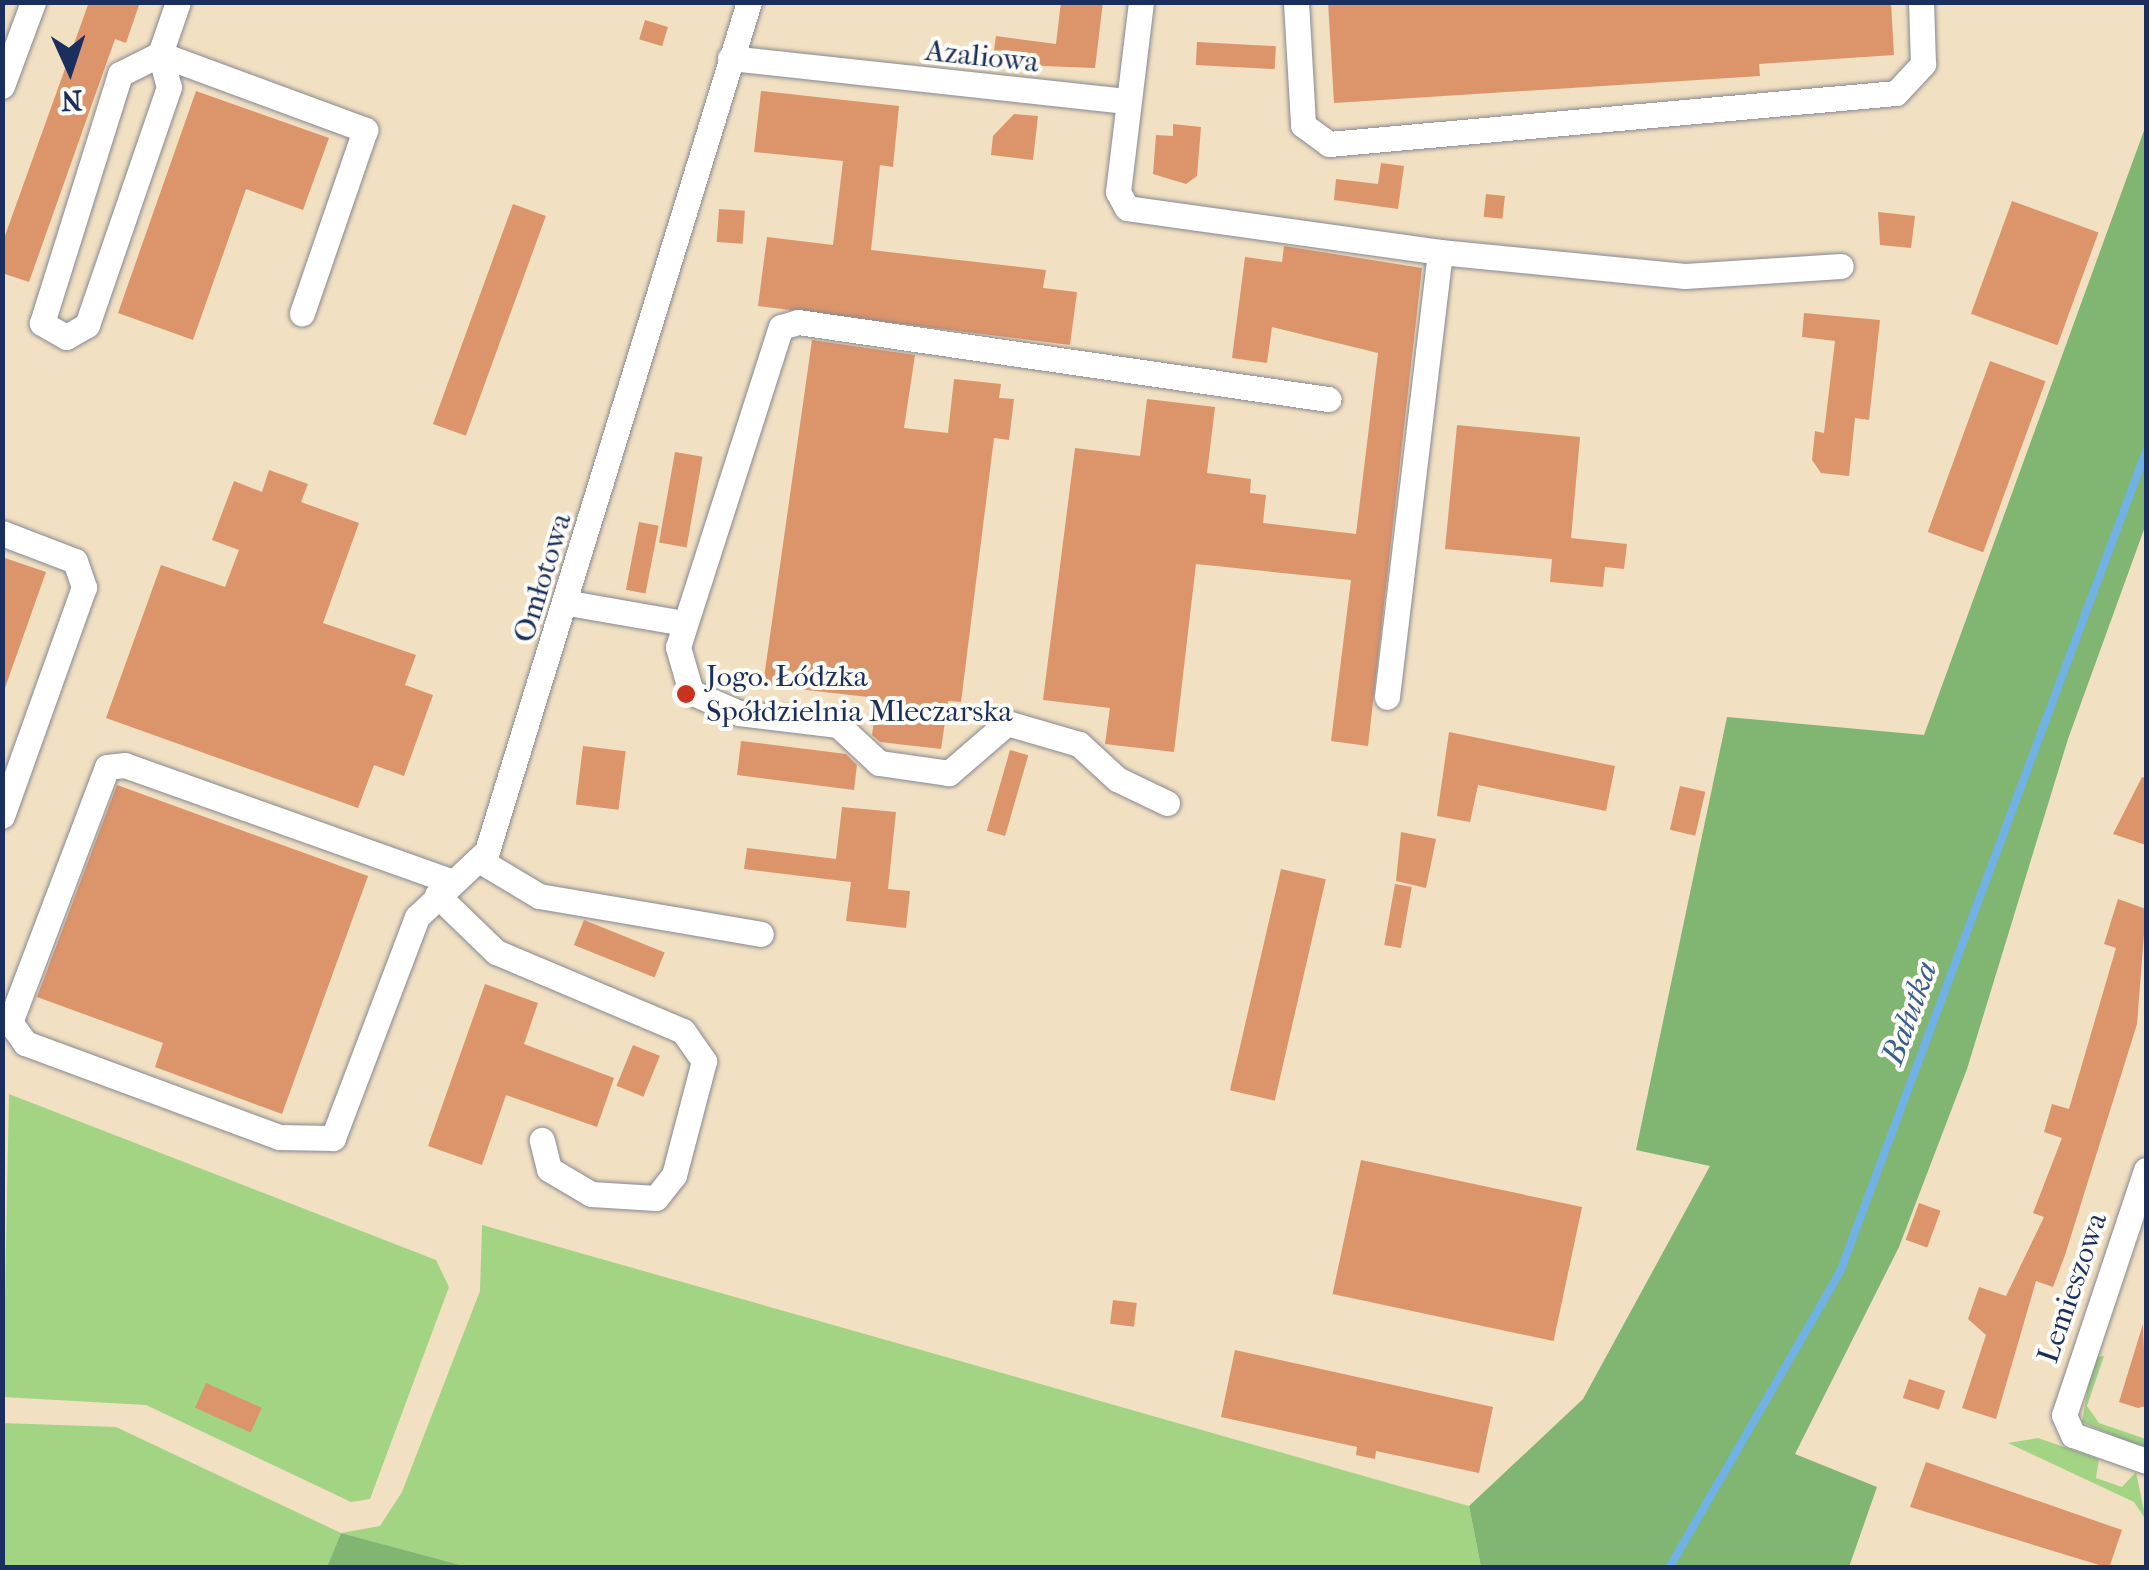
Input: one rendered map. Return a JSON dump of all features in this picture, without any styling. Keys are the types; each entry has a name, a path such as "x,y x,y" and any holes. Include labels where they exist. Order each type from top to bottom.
{"street":[{"path":"2,86 33,2"},
{"path":"178,2 160,54 170,87 87,325 66,338 49,330 41,312 120,74 160,54 364,130 302,314"},
{"name":"Omłotowa","path":"479,860 569,603 749,2"},
{"path":"1141,2 1118,192 1127,208 1440,252 1685,276 1841,266"},
{"path":"1296,2 1303,125 1329,144 1896,92 1923,64 1921,2"},
{"name":"Azaliowa","path":"730,58 1128,101"},
{"path":"1387,697 1440,252"},
{"path":"1167,803 1117,779 1079,744 1007,723 949,773 879,762 838,725 704,704 684,678 684,623 710,571 742,431 789,323 1328,400"},
{"path":"2,533 74,561 84,588 2,816"},
{"path":"569,603 684,623"},
{"path":"542,1140 549,1170 591,1194 656,1198 674,1175 704,1062 699,1050 683,1031 496,952 445,889 125,765 97,773 12,1000 14,1034 279,1138 333,1138 416,917 445,889 479,860 540,896 761,934"},
{"name":"Lemieszowa","path":"2145,1179 2064,1427 2146,1461"}],"green space":[{"path":"2146,125 2146,524 2068,739 1967,1069 1899,1247 1795,1454 1877,1487 1849,1567 1481,1567 1469,1506 1583,1399 1710,1166 1636,1150 1727,717 1924,735"},
{"path":"9,1094 436,1260 449,1287 370,1499 351,1502 146,1405 3,1397"},
{"path":"482,1225 1469,1506 1481,1567 467,1568 341,1533 380,1526 402,1492 480,1291"},
{"path":"2104,1356 2087,1406 2099,1423 2146,1439 2146,1450 2082,1422 2093,1357"},
{"path":"2,1423 116,1427 341,1533 327,1567 3,1567"},
{"path":"2038,1438 2099,1459 2096,1478 2122,1487 2136,1472 2146,1520 2134,1502 2008,1443"},
{"path":"341,1533 467,1567 327,1567"}],"building":[{"path":"89,2 140,2 126,43 115,39 29,282 2,273 2,244"},
{"path":"1061,2 1103,2 1095,68 992,64 996,36 1056,44"},
{"path":"1328,2 1891,2 1894,55 1759,64 1760,76 1334,103"},
{"path":"645,20 668,27 662,46 639,39"},
{"path":"1197,42 1276,46 1275,69 1196,65"},
{"path":"196,91 329,138 303,210 246,189 193,340 118,313"},
{"path":"761,91 899,106 893,167 880,165 871,250 1046,270 1043,288 1077,292 1070,345 758,306 767,237 833,245 843,161 754,152"},
{"path":"1014,114 1038,116 1033,160 991,155 993,136"},
{"path":"1173,124 1201,127 1197,176 1186,184 1153,174 1156,135 1173,136"},
{"path":"1381,163 1404,166 1398,209 1334,200 1336,179 1378,184"},
{"path":"1486,194 1505,196 1502,219 1484,217"},
{"path":"2012,201 2098,232 2057,345 1971,314"},
{"path":"513,204 546,216 466,436 433,424"},
{"path":"719,209 745,211 743,244 717,242"},
{"path":"1878,212 1915,216 1911,248 1880,245"},
{"path":"1284,246 1422,268 1368,746 1331,741 1351,580 1196,564 1174,752 1105,744 1110,708 1043,700 1075,448 1140,456 1147,399 1215,407 1207,473 1251,479 1250,493 1266,495 1263,523 1356,534 1378,353 1272,327 1267,363 1232,358 1245,257 1282,262"},
{"path":"1804,313 1880,320 1869,420 1855,418 1849,476 1821,473 1812,460 1815,431 1824,433 1835,341 1802,337"},
{"path":"812,340 915,355 904,428 948,433 954,379 1001,384 999,398 1014,399 1009,440 994,438 961,702 948,701 941,749 880,742 872,735 877,698 763,685"},
{"path":"1990,361 2045,381 1983,552 1928,532"},
{"path":"1457,425 1580,437 1571,538 1627,544 1624,569 1605,567 1603,587 1550,582 1552,559 1445,549"},
{"path":"675,452 703,457 687,547 659,543"},
{"path":"269,470 308,484 301,502 359,523 323,623 416,655 405,685 433,695 404,776 374,765 358,808 106,718 161,565 225,587 239,550 212,540 234,481 262,492"},
{"path":"639,522 659,526 645,594 626,590"},
{"path":"2,557 46,572 5,688 2,687"},
{"path":"1449,732 1615,766 1606,811 1478,785 1470,822 1437,816"},
{"path":"741,741 846,754 857,765 854,790 737,775"},
{"path":"583,746 626,751 618,810 576,805"},
{"path":"1010,750 1028,755 1005,836 987,831"},
{"path":"2142,777 2146,778 2146,845 2113,834"},
{"path":"117,785 368,876 282,1114 155,1067 163,1043 37,997"},
{"path":"1680,786 1705,792 1695,836 1670,830"},
{"path":"842,807 896,812 888,889 910,891 906,928 846,921 851,882 744,869 747,848 836,859"},
{"path":"1401,832 1436,839 1426,888 1396,881"},
{"path":"1281,869 1326,879 1275,1101 1230,1090"},
{"path":"1395,884 1412,887 1401,948 1384,945"},
{"path":"2118,899 2146,909 2137,1024 2065,1255 2053,1287 2036,1281 1996,1419 1962,1408 1986,1335 1968,1319 1979,1287 2006,1296 2044,1217 2033,1213 2062,1138 2044,1132 2052,1104 2069,1109 2116,948 2104,944"},
{"path":"584,920 665,953 655,978 574,945"},
{"path":"485,984 538,1003 524,1044 614,1078 597,1127 506,1095 482,1165 428,1146"},
{"path":"633,1045 660,1056 643,1097 617,1086"},
{"path":"1361,1160 1582,1207 1554,1341 1333,1294"},
{"path":"1919,1203 1941,1211 1927,1248 1906,1240"},
{"path":"1113,1300 1137,1303 1134,1327 1110,1324"},
{"path":"2143,1324 2146,1406 2138,1408 2119,1402"},
{"path":"1235,1350 1493,1407 1479,1473 1376,1451 1375,1459 1356,1455 1357,1447 1221,1417"},
{"path":"1909,1379 1945,1391 1939,1410 1903,1398"},
{"path":"206,1383 262,1408 251,1432 195,1408"},
{"path":"1926,1462 2122,1530 2109,1568 1910,1507"}],"waterway":[{"name":"Bałutka","path":"1669,1568 1840,1272 2146,451"}],"place":[{"name":"Jogo. Łódzka Spółdzielnia Mleczarska","path":"686,694"}]}
